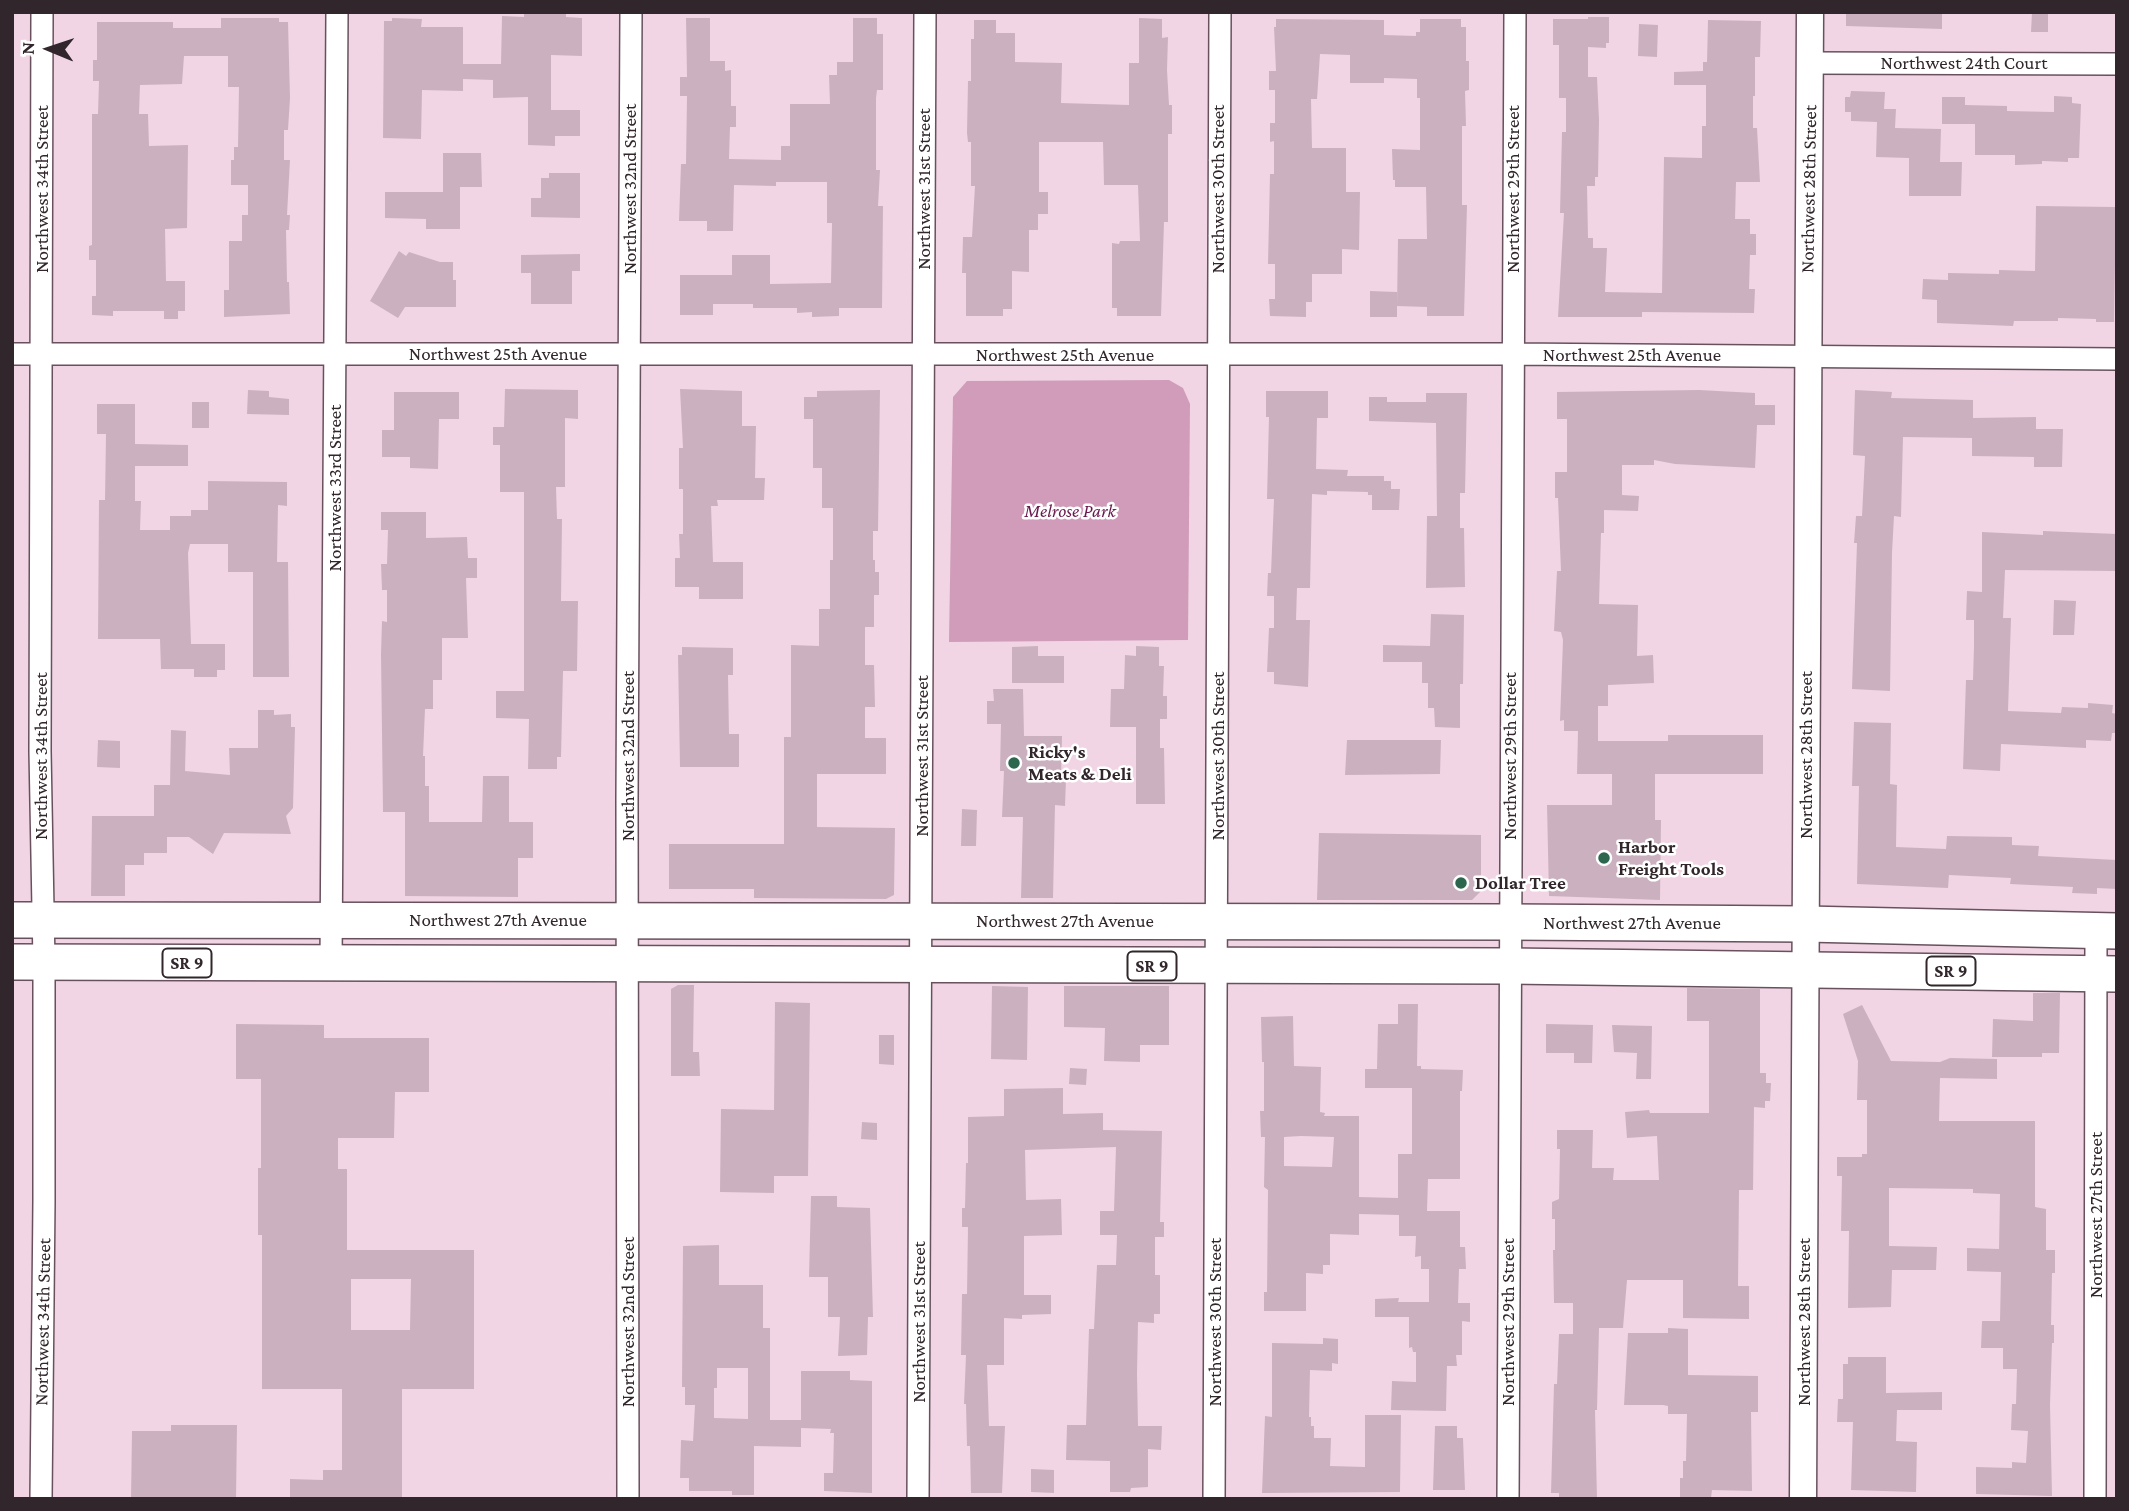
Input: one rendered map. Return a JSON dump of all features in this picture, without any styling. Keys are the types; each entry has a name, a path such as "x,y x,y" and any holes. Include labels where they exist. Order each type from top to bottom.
{"highway":[{"name":"Northwest 27th Avenue","path":"27,920 1509,922 2106,930"},
{"name":"SR 9","path":"28,962 1508,966 2106,973"}],"street":[{"name":"Northwest 34th Street","path":"41,1499 27,920 40,738 42,12"},
{"name":"Northwest 33rd Street","path":"331,963 337,12"},
{"name":"Northwest 32nd Street","path":"628,1499 631,12"},
{"name":"Northwest 31st Street","path":"918,1499 925,12"},
{"name":"Northwest 30th Street","path":"1214,1499 1220,12"},
{"name":"Northwest 29th Street","path":"1508,1499 1508,966 1515,12"},
{"name":"Northwest 28th Street","path":"1803,1499 1810,12"},
{"name":"Northwest 24th Court","path":"1811,63 2117,64"},
{"name":"Northwest 25th Avenue","path":"12,355 1512,355 2117,359"},
{"name":"Northwest 27th Street","path":"2095,1499 2106,930"}],"green space":[{"name":"Melrose Park","path":"1169,380 1183,388 1190,404 1188,640 949,642 953,397 967,381"}],"building":[{"path":"524,12 566,12 566,17 582,18 582,56 551,55 551,110 580,110 580,136 555,136 555,146 528,145 528,97 493,98 493,80 463,79 463,91 422,90 421,139 383,138 384,21 392,21 392,18 422,19 421,27 463,27 463,64 501,64 502,16 524,17"},
{"path":"1846,12 1942,12 1942,29 1846,26"},
{"path":"2032,12 2048,12 2048,32 2031,32"},
{"path":"1609,17 1609,43 1606,43 1606,48 1588,47 1588,77 1597,77 1599,120 1598,177 1595,177 1595,186 1587,186 1588,238 1593,238 1593,248 1607,248 1605,292 1662,293 1664,157 1702,158 1702,126 1706,126 1706,85 1674,85 1674,72 1703,71 1703,62 1707,62 1708,20 1761,21 1760,57 1755,57 1753,96 1753,128 1757,128 1760,182 1736,182 1735,219 1750,219 1750,234 1756,234 1756,255 1750,255 1749,289 1755,289 1754,313 1642,312 1642,317 1558,317 1564,213 1560,213 1562,132 1566,132 1566,98 1559,98 1559,45 1553,45 1553,19"},
{"path":"221,18 279,18 279,22 288,22 290,98 288,130 284,130 284,160 290,160 287,215 290,215 289,230 286,230 290,314 224,317 224,290 229,290 229,241 242,241 242,215 248,215 248,185 231,185 231,160 234,160 234,147 238,147 239,87 228,87 228,56 184,56 182,84 140,85 139,114 148,114 149,146 188,145 187,228 165,229 166,281 185,281 185,311 178,311 178,319 164,319 164,311 113,311 113,316 92,315 92,296 96,296 96,260 89,260 89,246 92,245 92,114 98,114 99,81 93,81 93,60 97,60 97,22 173,22 173,28 221,28"},
{"path":"686,18 710,18 710,61 725,61 725,71 731,70 731,106 736,106 736,127 730,127 729,159 781,160 781,146 790,146 790,104 830,104 829,75 837,75 837,62 853,62 853,18 877,18 877,34 883,34 883,90 877,90 876,98 876,170 880,170 878,206 883,206 882,308 839,308 839,316 812,317 812,312 797,313 797,308 713,304 713,315 680,315 680,275 732,275 732,255 770,255 770,284 831,283 832,223 827,223 827,182 776,182 776,186 734,185 733,231 707,231 707,221 679,221 681,164 686,164 687,96 680,96 680,77 687,77"},
{"path":"1139,18 1162,19 1162,38 1168,37 1167,70 1169,105 1172,105 1172,134 1168,134 1168,222 1164,222 1161,316 1117,316 1117,308 1112,308 1112,243 1140,241 1138,185 1104,185 1103,142 1039,142 1039,192 1048,192 1048,214 1038,214 1038,230 1029,230 1029,272 1012,271 1012,309 1003,309 1003,316 966,316 966,273 962,273 963,237 972,237 975,186 971,186 971,142 968,142 967,133 968,81 971,81 974,20 996,20 996,33 1015,33 1015,62 1062,63 1061,103 1129,105 1129,63 1139,63"},
{"path":"1276,19 1384,20 1384,35 1416,36 1416,32 1420,32 1420,19 1461,19 1461,27 1466,27 1466,61 1469,61 1469,90 1465,91 1466,126 1462,126 1462,205 1467,205 1464,316 1427,316 1427,307 1397,306 1398,239 1427,239 1426,187 1395,187 1393,180 1392,149 1420,150 1420,98 1417,98 1417,79 1384,78 1384,83 1350,83 1350,55 1320,54 1317,99 1311,99 1312,148 1346,148 1346,192 1360,192 1359,250 1342,249 1342,274 1312,274 1312,302 1306,302 1306,317 1270,316 1269,299 1275,299 1275,264 1268,264 1270,174 1274,174 1274,141 1270,142 1270,123 1275,123 1275,90 1269,90 1269,71 1276,71"},
{"path":"1639,24 1658,25 1657,57 1638,56"},
{"path":"1851,91 1885,92 1884,109 1896,109 1895,128 1941,129 1940,162 1962,162 1961,196 1909,196 1909,158 1876,157 1877,122 1851,121 1851,112 1845,112 1845,97 1850,97"},
{"path":"2054,96 2072,97 2072,103 2081,104 2079,158 2068,158 2068,162 2042,161 2042,164 2015,165 2015,155 1975,155 1975,124 1942,124 1942,97 1965,97 1965,105 2007,106 2007,111 2054,112"},
{"path":"443,153 481,153 482,187 460,187 460,229 426,229 426,219 385,218 385,192 443,192"},
{"path":"549,173 580,173 580,218 531,217 531,198 541,198 541,178 549,178"},
{"path":"2036,206 2116,207 2114,322 2058,318 2058,321 2014,321 2013,326 1937,323 1937,300 1922,299 1923,279 1948,280 1948,273 1999,274 1999,270 2035,271"},
{"path":"399,251 406,256 409,252 440,262 453,262 456,307 405,307 398,318 370,301"},
{"path":"580,254 580,271 572,271 572,304 531,304 531,273 521,273 521,255"},
{"path":"1370,291 1397,292 1397,317 1370,317"},
{"path":"505,389 578,390 578,419 565,418 565,487 556,487 557,519 562,519 561,601 578,601 577,671 563,671 561,757 557,757 557,769 528,769 529,719 496,718 496,691 524,691 524,492 500,492 500,445 493,445 493,427 504,427"},
{"path":"680,389 742,391 742,426 756,426 755,478 765,478 764,500 717,500 718,506 711,506 713,562 743,562 743,599 699,599 699,587 675,587 675,558 680,558 679,534 683,534 683,489 679,489 679,448 683,448"},
{"path":"248,390 269,391 269,397 289,399 289,415 247,414"},
{"path":"880,390 878,531 873,531 873,560 875,572 879,572 879,595 874,595 874,627 865,627 865,665 874,665 875,707 865,707 865,738 886,738 886,774 817,774 817,827 895,828 894,895 886,899 754,898 754,889 669,889 669,844 784,844 784,737 791,737 791,645 819,646 819,609 830,609 830,560 833,560 833,508 822,508 822,468 813,468 813,419 804,419 804,397 817,397 817,391"},
{"path":"1699,390 1755,393 1755,405 1775,405 1775,425 1757,425 1755,468 1675,464 1654,460 1654,465 1622,465 1622,495 1639,496 1638,511 1604,510 1599,604 1638,605 1637,656 1653,655 1654,683 1608,685 1608,706 1598,706 1598,741 1668,741 1668,735 1763,735 1763,774 1655,774 1655,820 1661,820 1660,900 1549,896 1547,805 1612,805 1612,774 1577,774 1578,731 1564,731 1564,720 1560,721 1563,640 1561,632 1554,631 1557,571 1561,571 1555,472 1567,472 1567,419 1557,419 1557,392"},
{"path":"1855,390 1892,392 1891,398 1973,400 1973,418 2036,417 2036,429 2063,429 2062,467 2034,467 2034,457 1972,456 1972,438 1903,437 1901,517 1894,516 1892,553 1890,691 1852,689 1857,543 1854,543 1856,516 1862,516 1865,456 1853,455"},
{"path":"1266,391 1328,391 1328,418 1317,418 1316,469 1348,470 1347,476 1384,476 1384,481 1391,481 1391,489 1400,489 1399,510 1372,510 1372,495 1368,495 1368,492 1327,491 1327,495 1312,494 1310,588 1297,588 1296,620 1310,620 1308,687 1274,684 1274,672 1267,672 1269,628 1274,628 1274,596 1267,596 1268,573 1271,573 1274,499 1267,499 1269,417 1266,417"},
{"path":"394,392 459,392 459,419 439,419 438,469 410,468 410,457 382,457 382,430 394,430"},
{"path":"1426,393 1467,393 1465,493 1460,493 1460,528 1464,528 1465,587 1426,588 1427,516 1437,516 1436,423 1369,421 1369,397 1387,397 1387,402 1426,402"},
{"path":"192,402 209,402 209,428 192,428"},
{"path":"97,404 135,404 135,444 188,445 188,466 135,466 135,501 141,501 140,530 170,530 170,516 191,516 191,510 208,510 208,481 287,482 287,506 278,505 277,562 288,562 289,677 253,677 253,572 228,572 228,544 190,544 188,553 191,644 225,644 225,670 217,670 217,677 194,677 194,669 161,669 160,639 98,639 99,500 105,500 106,434 97,434"},
{"path":"381,512 426,512 426,538 467,537 468,558 477,558 477,578 466,578 468,638 442,638 442,680 433,680 433,709 425,709 423,756 425,786 429,786 429,822 482,822 483,776 509,776 509,822 533,822 533,858 518,858 518,897 405,896 405,812 383,812 381,654 382,621 387,622 387,590 382,590 381,564 387,564 388,530 381,530"},
{"path":"2043,531 2117,534 2117,571 2005,570 2003,618 2011,618 2008,711 2061,713 2062,707 2088,708 2088,703 2113,705 2112,713 2117,714 2117,733 2112,733 2111,741 2086,740 2086,748 2001,744 2000,771 1963,769 1966,680 1973,680 1974,646 1974,620 1966,620 1967,591 1982,592 1982,532 2043,535"},
{"path":"2054,600 2076,601 2074,635 2053,635"},
{"path":"1431,614 1464,615 1460,728 1435,727 1434,708 1428,708 1428,683 1422,683 1422,662 1383,662 1383,645 1430,646"},
{"path":"1038,646 1038,656 1064,656 1064,683 1012,683 1012,647"},
{"path":"1136,646 1159,647 1159,666 1164,666 1163,696 1167,696 1167,719 1160,719 1160,748 1164,748 1165,804 1136,804 1136,727 1110,727 1111,689 1124,689 1125,655 1136,656"},
{"path":"682,647 733,648 733,675 728,675 729,734 739,734 739,767 680,767 678,655 682,655"},
{"path":"993,689 1023,689 1024,736 1062,736 1061,779 1066,779 1065,806 1055,805 1053,898 1021,898 1023,817 1002,817 1004,771 1000,771 1001,724 987,724 987,701 994,701"},
{"path":"258,710 274,710 274,715 291,714 291,727 295,727 293,808 286,816 291,834 224,833 213,854 189,837 167,837 167,853 144,853 144,865 125,865 125,896 91,896 92,816 154,816 154,785 170,785 171,730 186,731 185,771 230,775 229,748 258,748"},
{"path":"1854,722 1891,723 1890,784 1897,785 1896,847 1946,849 1947,836 2012,837 2012,845 2039,846 2038,856 2117,860 2117,889 2097,888 2097,894 2072,893 2073,887 2010,884 2011,878 1949,875 1948,888 1857,884 1859,786 1852,786"},
{"path":"98,740 120,741 120,768 97,767"},
{"path":"1347,740 1441,740 1440,774 1345,775"},
{"path":"962,809 977,810 976,846 961,846"},
{"path":"1319,833 1481,835 1481,891 1472,900 1317,900"},
{"path":"678,985 694,985 693,1052 699,1052 700,1076 671,1076 671,989"},
{"path":"992,986 1028,987 1027,1060 991,1059"},
{"path":"1064,986 1169,986 1169,1045 1140,1045 1140,1062 1104,1061 1105,1028 1064,1027"},
{"path":"1687,988 1760,989 1760,1073 1766,1073 1766,1083 1771,1083 1770,1101 1765,1101 1765,1108 1754,1107 1753,1190 1739,1190 1738,1286 1749,1286 1749,1319 1683,1318 1683,1280 1627,1280 1623,1328 1599,1328 1595,1410 1597,1499 1559,1499 1559,1493 1551,1493 1554,1384 1557,1384 1559,1334 1573,1334 1573,1303 1554,1303 1555,1219 1552,1219 1552,1202 1559,1199 1560,1149 1557,1149 1557,1130 1593,1130 1592,1168 1614,1168 1613,1180 1659,1180 1657,1136 1627,1138 1625,1112 1649,1110 1650,1113 1709,1113 1709,1021 1687,1021"},
{"path":"2033,993 2060,993 2059,1053 2042,1053 2042,1057 1992,1057 1993,1019 2033,1021"},
{"path":"775,1002 810,1003 808,1176 774,1176 774,1193 720,1192 721,1109 774,1110"},
{"path":"1398,1004 1418,1004 1417,1066 1421,1066 1421,1069 1463,1070 1460,1091 1460,1179 1428,1179 1427,1211 1460,1211 1460,1247 1465,1247 1466,1269 1459,1269 1458,1303 1470,1303 1470,1322 1462,1321 1462,1355 1456,1355 1457,1366 1447,1366 1446,1411 1391,1410 1392,1381 1416,1382 1416,1352 1413,1352 1412,1347 1409,1348 1409,1317 1375,1317 1375,1299 1399,1298 1398,1302 1429,1302 1429,1269 1421,1269 1421,1256 1415,1257 1416,1236 1399,1236 1399,1215 1359,1214 1359,1235 1330,1234 1330,1265 1323,1265 1323,1274 1306,1273 1306,1311 1264,1311 1264,1292 1267,1292 1268,1190 1264,1187 1265,1137 1261,1137 1264,1062 1261,1017 1293,1016 1294,1066 1321,1067 1320,1112 1325,1113 1324,1116 1359,1116 1359,1197 1398,1198 1398,1154 1412,1154 1412,1088 1365,1088 1365,1069 1377,1069 1378,1024 1398,1024","holes":["1284,1137 1334,1137 1332,1167 1284,1166"]},
{"path":"1862,1005 1891,1061 1997,1059 1997,1079 1940,1078 1939,1121 2035,1121 2035,1207 2046,1209 2046,1250 2055,1250 2055,1273 2052,1273 2051,1325 2054,1325 2054,1343 2050,1405 2052,1496 1976,1494 1976,1467 2012,1468 2012,1462 2026,1463 2028,1431 2011,1430 2012,1404 2016,1404 2017,1369 2003,1369 2003,1348 1981,1348 1982,1321 2000,1321 2001,1272 1967,1271 1967,1248 1999,1249 2000,1194 1973,1193 1973,1189 1889,1188 1889,1246 1937,1247 1936,1270 1892,1270 1891,1307 1848,1308 1849,1231 1841,1231 1842,1176 1837,1176 1837,1157 1862,1157 1862,1154 1867,1154 1867,1100 1857,1100 1858,1061 1843,1014"},
{"path":"236,1024 324,1025 324,1038 429,1038 429,1092 395,1092 394,1138 338,1138 338,1169 347,1169 347,1250 474,1250 474,1389 402,1389 402,1499 290,1499 290,1479 323,1480 323,1470 342,1470 342,1389 262,1389 262,1235 258,1235 261,1079 236,1079","holes":["351,1279 411,1279 410,1330 351,1330"]},
{"path":"1546,1024 1593,1025 1592,1063 1574,1063 1574,1053 1546,1053"},
{"path":"1612,1025 1652,1026 1651,1079 1636,1079 1637,1053 1614,1052"},
{"path":"879,1035 894,1035 894,1065 879,1064"},
{"path":"1070,1068 1087,1069 1086,1085 1069,1084"},
{"path":"1063,1088 1063,1114 1103,1113 1103,1130 1162,1131 1160,1222 1164,1222 1164,1237 1155,1237 1155,1275 1160,1275 1160,1314 1154,1314 1154,1323 1138,1322 1137,1374 1138,1426 1162,1426 1161,1450 1148,1449 1148,1487 1131,1488 1130,1492 1110,1492 1110,1461 1066,1460 1067,1425 1086,1425 1089,1329 1094,1329 1097,1265 1116,1265 1117,1235 1100,1235 1100,1211 1114,1211 1116,1147 1025,1150 1026,1200 1061,1199 1062,1235 1024,1236 1024,1295 1051,1295 1051,1314 1022,1315 1022,1319 1004,1318 1004,1365 987,1365 989,1426 1005,1426 1002,1493 971,1493 970,1446 967,1446 964,1404 966,1355 961,1355 962,1294 967,1294 968,1227 962,1227 962,1208 965,1208 968,1163 968,1117 1004,1116 1004,1089"},
{"path":"862,1122 877,1123 877,1140 861,1139"},
{"path":"811,1196 837,1196 837,1207 870,1208 873,1317 868,1317 867,1355 838,1356 840,1317 828,1317 828,1277 809,1277"},
{"path":"719,1245 719,1285 763,1285 763,1328 770,1328 770,1420 801,1420 801,1371 850,1371 850,1380 872,1381 872,1493 824,1491 824,1473 833,1473 834,1433 830,1433 831,1429 801,1428 801,1447 754,1446 754,1495 732,1495 732,1491 689,1491 689,1478 680,1478 681,1440 693,1441 695,1405 685,1405 685,1387 682,1387 683,1246","holes":["717,1368 748,1368 748,1419 714,1418"]},
{"path":"1668,1328 1688,1329 1688,1375 1758,1376 1758,1412 1751,1412 1752,1491 1712,1490 1711,1498 1680,1498 1680,1478 1683,1478 1683,1461 1686,1461 1687,1414 1668,1414 1668,1406 1663,1405 1624,1405 1628,1333 1668,1333"},
{"path":"1323,1338 1338,1339 1338,1364 1332,1363 1332,1371 1310,1370 1309,1417 1311,1426 1314,1426 1314,1438 1331,1438 1330,1466 1365,1467 1365,1415 1401,1415 1400,1492 1262,1493 1265,1416 1272,1417 1272,1343 1323,1344"},
{"path":"1848,1357 1886,1357 1886,1393 1942,1392 1942,1410 1897,1410 1896,1441 1917,1442 1916,1492 1851,1490 1853,1422 1837,1422 1838,1399 1843,1399 1843,1364 1848,1364"},
{"path":"171,1425 237,1425 236,1499 131,1499 132,1431 171,1431"},
{"path":"1435,1426 1457,1426 1457,1438 1463,1438 1465,1490 1433,1490"},
{"path":"1031,1469 1054,1470 1054,1493 1031,1492"}],"place":[{"name":"Ricky's Meats & Deli","path":"1014,763"},
{"name":"Harbor Freight Tools","path":"1604,858"},
{"name":"Dollar Tree","path":"1461,883"}]}
